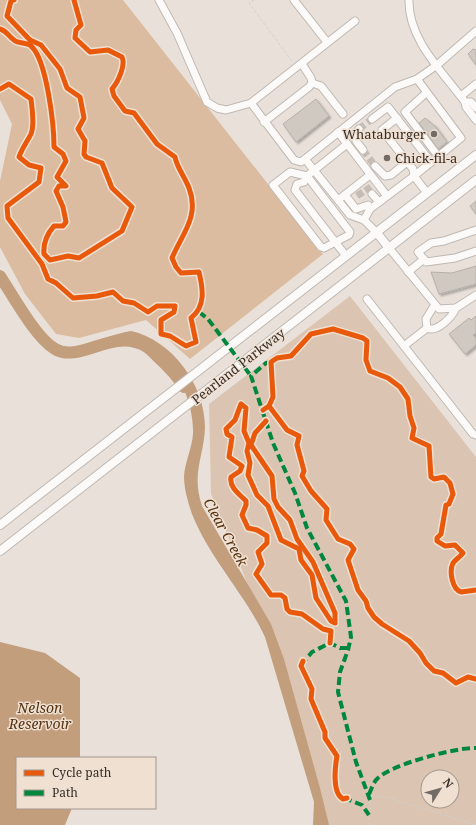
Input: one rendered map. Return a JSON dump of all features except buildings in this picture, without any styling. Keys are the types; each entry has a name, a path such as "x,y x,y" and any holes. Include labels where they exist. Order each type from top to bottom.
{"main road":[{"name":"Pearland Parkway","path":"0,525 476,155"},
{"name":"Pearland Parkway","path":"0,551 476,180"},
{"path":"377,233 389,248"}],"lane":[{"path":"159,0 208,102 217,108 226,110 251,103 355,21"},
{"path":"294,0 327,42"},
{"path":"409,0 411,20 419,41 463,99 476,120"},
{"path":"251,103 294,160 301,162 395,87 417,79 437,65 476,31"},
{"path":"299,66 311,78 312,83"},
{"path":"345,195 356,209 368,204 379,202 461,138 417,79"},
{"path":"264,122 300,95 312,83"},
{"path":"312,83 320,86 343,114"},
{"path":"463,99 476,84"},
{"path":"426,93 405,112 438,156"},
{"path":"463,99 471,102 476,108"},
{"path":"427,193 414,176 413,170 373,118 388,107 431,162"},
{"path":"382,130 397,118"},
{"path":"359,129 355,134 356,141 363,150"},
{"path":"338,132 387,196"},
{"path":"346,256 295,190 297,184 304,182 307,176 347,144"},
{"path":"305,158 350,215 364,220 377,233"},
{"path":"375,166 385,176 391,175 407,162"},
{"path":"290,172 307,176 350,232 349,235 324,248 321,247 273,185 290,172"},
{"path":"338,200 364,183 370,175"},
{"path":"372,194 379,202"},
{"path":"364,220 368,204"},
{"path":"476,230 444,241 431,243 418,252 426,262 455,258 476,251"},
{"path":"389,248 434,306 439,310 456,308 476,295"},
{"path":"408,272 424,259"},
{"path":"367,299 473,434 476,435"},
{"path":"427,328 426,319 434,306"},
{"path":"404,346 427,328 434,329 452,316 456,308"}],"path":[{"path":"254,0 249,3 299,66"},
{"path":"369,825 371,796 386,797 476,825"}],"shaded area":[{"path":"0,0 123,0 323,254 190,359 146,320 79,338 56,334 25,294 0,247 0,181 12,124 0,100"},
{"path":"350,296 476,457 476,825 317,825 317,793 267,632 211,494 209,404"}],"water":[{"path":"131,331 146,336 160,344 172,354 192,381 199,396 204,411 205,427 198,474 199,494 202,506 271,624 284,659 329,825 313,825 314,802 265,637 248,606 208,546 192,514 185,491 184,476 193,434 193,421 190,406 178,377 170,364 160,353 148,345 135,340 115,342 79,353 81,348 111,336"},
{"name":"Nelson Reservoir","path":"0,642 45,653 80,678 80,757 16,757 16,809 72,809 65,825 0,825"}],"waterway":[{"name":"Clear Creek","path":"0,276 40,336 55,349 65,352 75,352 110,342 135,342 147,347 153,352 172,371 184,387"}],"tunnel":[{"path":"359,129 372,119"},
{"path":"363,150 375,166"},
{"path":"366,186 372,194"},
{"path":"358,191 364,200"}],"marked path":[{"path":"199,312 208,319 251,376"},
{"path":"271,362 266,363 251,376 273,443 295,493 307,528 346,601 351,637 340,672 338,692 356,762 370,800"},
{"path":"301,665 312,652 330,643 340,648 349,648"},
{"path":"369,794 376,780 383,774 394,769 423,758 454,750 476,748"},
{"path":"344,798 362,805 369,815"}],"cycle path":[{"path":"0,29 16,41 31,46 37,53 45,79 51,110 54,147 63,154 66,161 57,177 66,186 59,186 56,191 63,207 66,222 63,226 54,226 49,232 45,242 44,254 50,260 68,256 79,258 122,231 132,207 112,188 102,163 86,157 84,154 85,141 78,129 84,118 80,97 67,88 60,69 41,45 30,40 7,16 11,1 14,0"},
{"path":"0,89 9,84 31,99 33,126 31,134 19,157 29,165 41,168 39,182 7,206 8,218 42,264 48,279 56,283 73,298 97,296 113,292 123,301 134,303 148,312 157,306 175,306 174,312 161,320 161,334 170,336 186,346 196,342 191,318 196,313 201,303 202,285 199,272 181,273 176,267 172,258 185,233 191,216 192,198 189,188 177,165 175,157 157,144 134,113 125,111 114,96 112,89 121,73 123,64 122,57 108,50 90,52 75,38 76,30 81,25 74,0"},
{"path":"263,410 269,406 273,397 271,362 277,358 291,356 311,334 333,329 363,338 367,341 366,360 370,371 388,378 400,387 408,399 410,416 414,428 412,438 429,446 431,477 434,479 444,477 450,483 453,494 449,504 446,505 441,534 437,538 437,541 445,546 455,545 463,553 453,563 451,570 453,584 455,587 461,592 476,590"},
{"path":"266,421 255,433 251,445 272,476 274,499 278,507 290,520 297,539 313,562 335,613 335,623 331,621 316,598 312,575 301,560 299,549 281,540 268,506 257,495 248,475 250,463 247,451 249,443 244,431 246,408 241,404 235,420 226,429 227,434 232,437 229,457 242,466 240,471 231,477 233,487 246,501 242,515 248,528 257,530 267,536 267,543 258,552 262,564 256,574 271,595 281,595 285,598 287,609 290,612 302,614 323,629 331,631 330,643"},
{"path":"269,406 287,430 299,436 297,445 304,471 302,476 311,491 327,509 326,520 338,539 350,544 354,549 348,560 358,590 366,601 368,608 374,617 382,624 409,641 434,671 443,673 456,683 468,677 476,679"},
{"path":"303,661 301,666 312,689 311,699 325,732 325,738 337,756 335,779 337,791 343,799 347,798"}],"place":[{"name":"Whataburger","path":"434,134"},
{"name":"Chick-fil-a","path":"387,158"}]}
